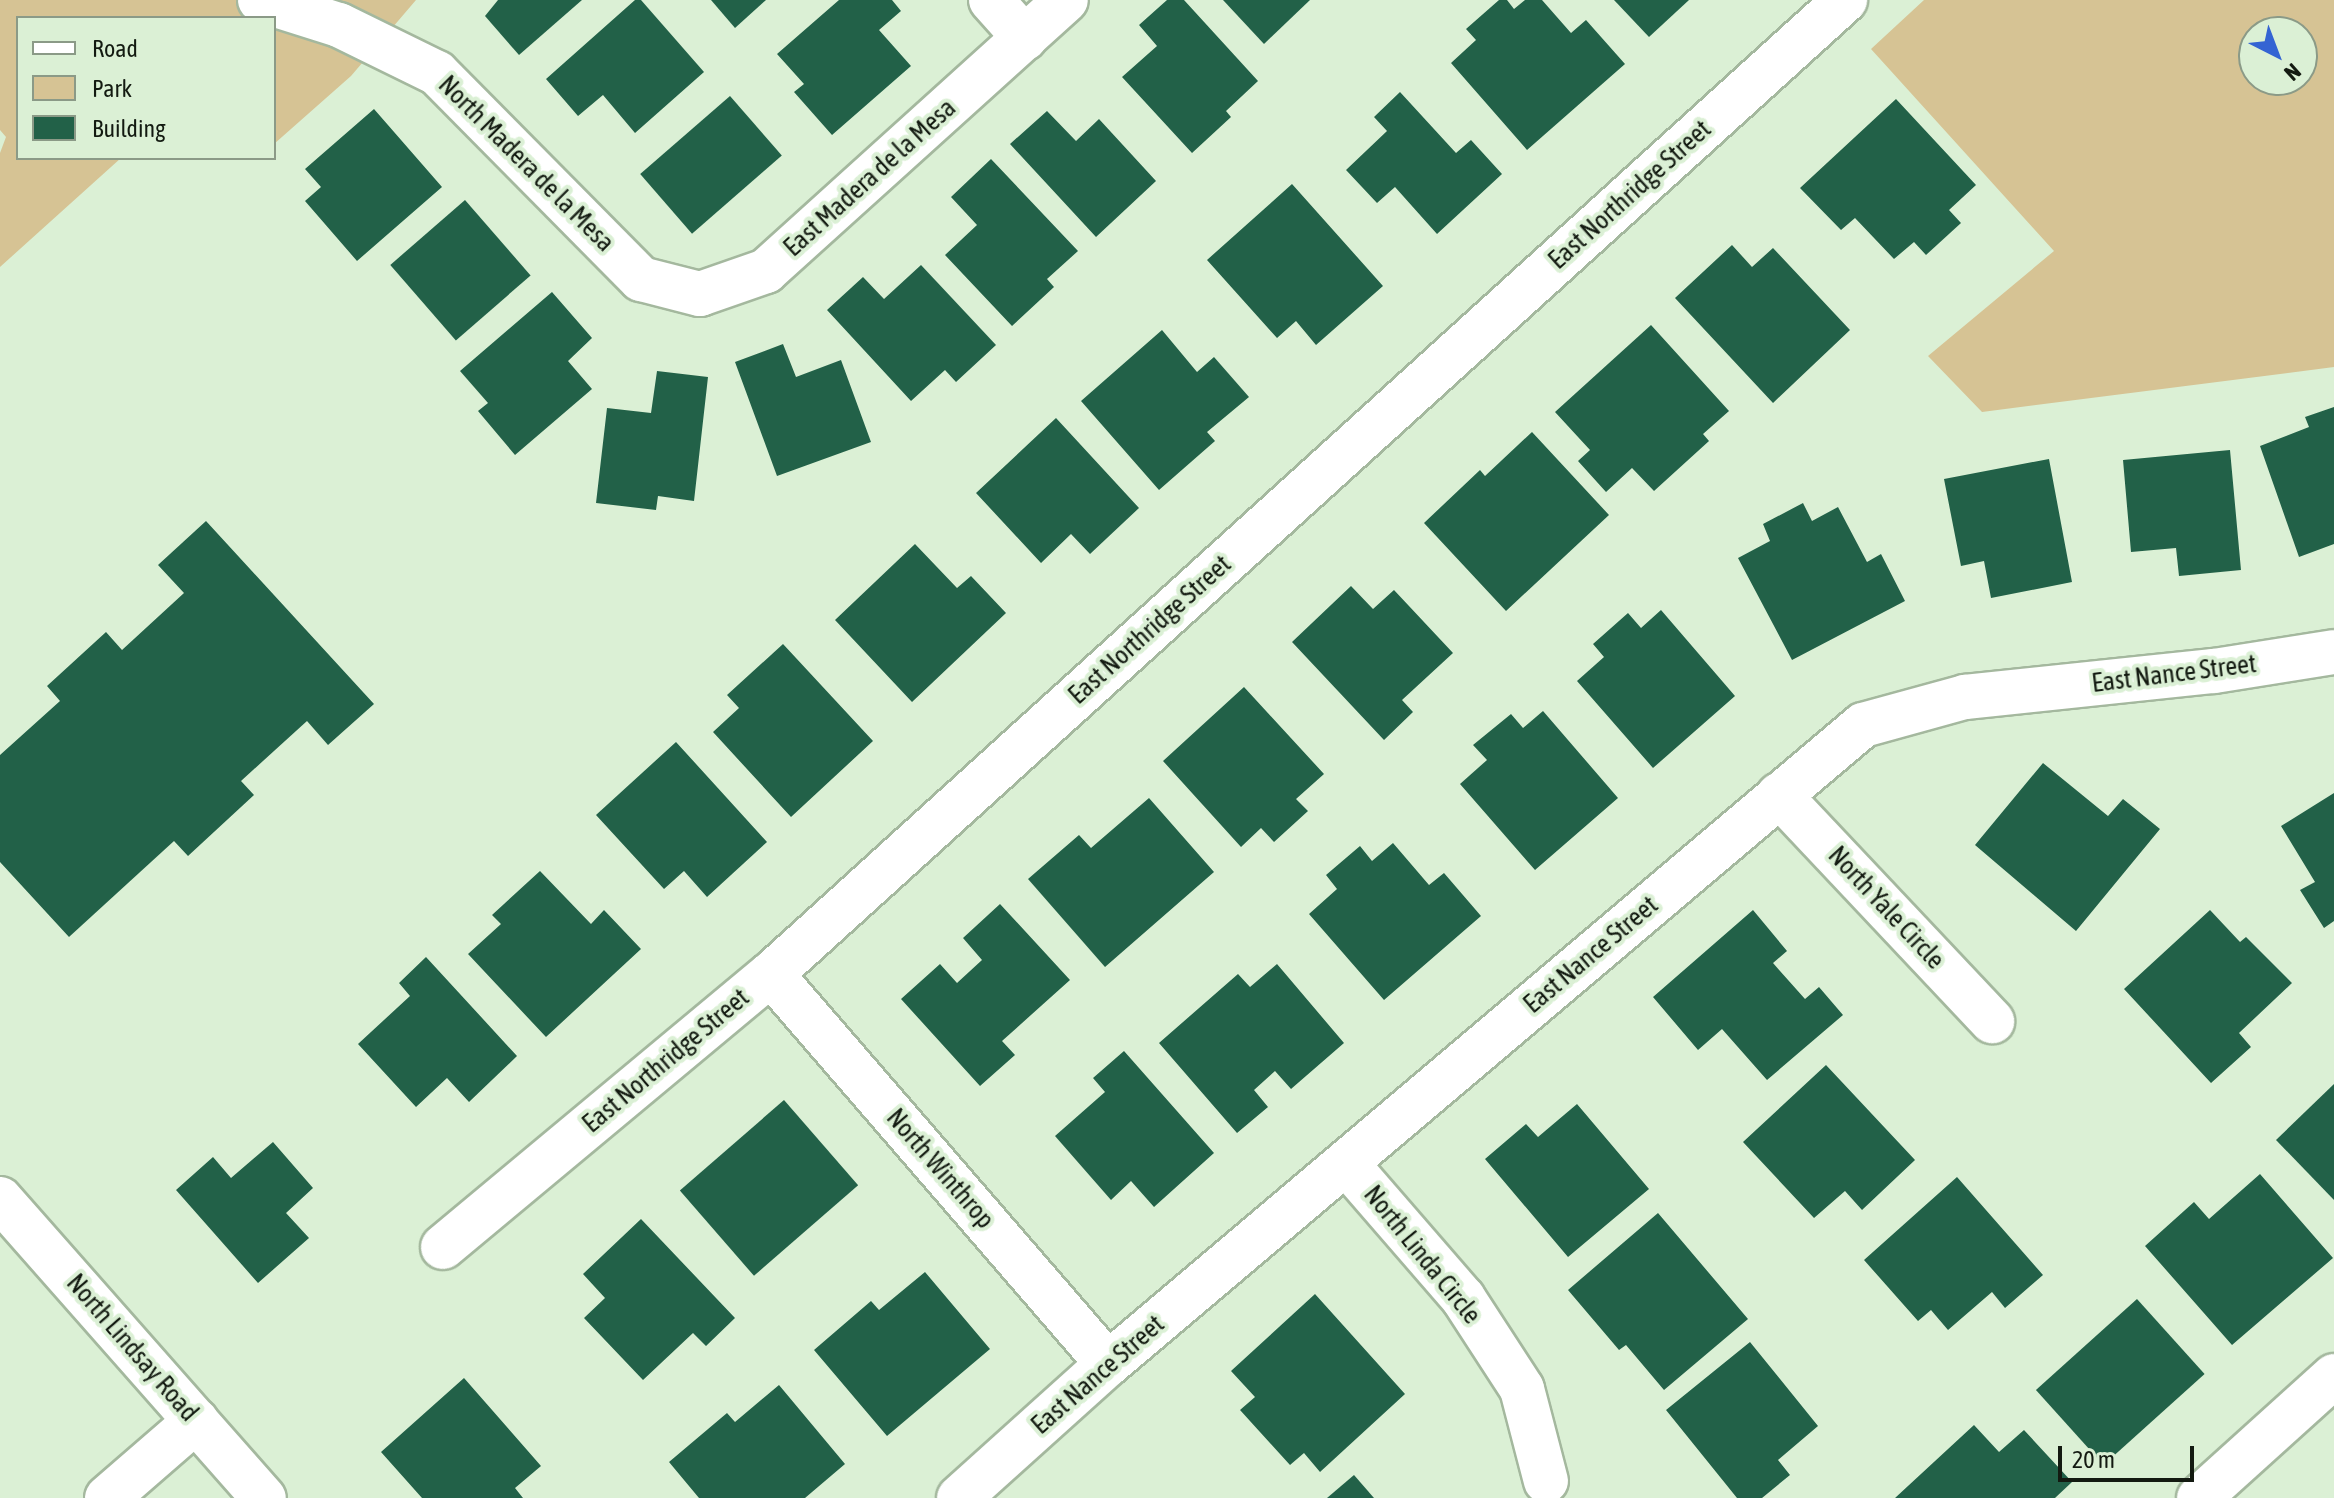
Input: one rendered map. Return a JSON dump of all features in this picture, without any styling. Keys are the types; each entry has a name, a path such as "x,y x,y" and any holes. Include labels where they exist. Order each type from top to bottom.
{"street":[{"name":"North Madera de la Mesa","path":"260,0 339,25 437,73 641,279 700,294"},
{"path":"991,0 1025,38"},
{"name":"East Madera de la Mesa","path":"700,294 766,271 1066,0"},
{"name":"East Northridge Street","path":"443,1247 771,974 1845,0"},
{"name":"East Nance Street","path":"959,1498 1108,1364 1863,725 1965,697 2214,671 2334,652"},
{"name":"North Yale Circle","path":"1779,795 1992,1021"},
{"name":"North Winthrop","path":"771,974 1108,1364"},
{"name":"North Linda Circle","path":"1346,1163 1463,1298 1522,1389 1546,1481"},
{"name":"North Lindsay Road","path":"0,1199 264,1498"},
{"path":"2199,1498 2334,1376"},
{"path":"107,1498 196,1421"}],"green space":[{"path":"0,0 416,0 351,76 276,142 276,16 16,16 16,160 119,160 0,267 0,153 6,137 0,130"},
{"path":"1924,0 2334,0 2334,367 1982,412 1928,356 2054,251 1871,49"}],"building":[{"path":"498,0 582,0 519,55 485,16"},
{"path":"635,0 641,0 704,72 635,133 603,95 578,116 546,79"},
{"path":"711,0 766,0 735,28"},
{"path":"839,0 892,0 901,11 879,30 911,66 832,135 794,92 804,84 777,54"},
{"path":"1167,0 1184,0 1258,81 1226,111 1231,117 1192,153 1122,77 1157,46 1139,25"},
{"path":"1223,0 1310,0 1264,44"},
{"path":"1499,0 1507,0 1514,9 1525,0 1542,0 1571,33 1586,20 1625,64 1527,150 1451,63 1476,40 1466,29"},
{"path":"1614,0 1689,0 1649,37"},
{"path":"1400,92 1456,153 1471,140 1502,174 1437,234 1395,187 1377,203 1346,170 1387,131 1374,117"},
{"path":"730,96 782,156 692,234 640,174"},
{"path":"1896,99 1976,185 1949,210 1961,223 1926,255 1914,242 1894,259 1855,218 1841,230 1800,188"},
{"path":"374,109 442,187 357,261 305,201 321,187 305,169"},
{"path":"1047,111 1076,141 1099,119 1156,181 1096,237 1010,144"},
{"path":"991,159 1078,251 1047,279 1054,287 1012,326 945,255 977,225 951,197"},
{"path":"1292,184 1383,286 1316,345 1296,321 1277,338 1207,260"},
{"path":"465,200 531,275 456,340 390,265"},
{"path":"1732,245 1752,267 1773,248 1850,330 1773,403 1675,298"},
{"path":"921,265 996,345 956,382 945,370 911,401 827,310 863,277 884,299"},
{"path":"552,292 592,338 568,361 592,389 515,455 478,411 488,403 460,371"},
{"path":"1651,325 1729,411 1703,434 1709,441 1654,491 1632,468 1606,492 1578,461 1590,450 1555,412"},
{"path":"1162,330 1197,372 1214,357 1249,397 1207,432 1215,441 1159,490 1081,401"},
{"path":"783,344 796,377 841,360 871,442 777,476 735,362"},
{"path":"657,371 708,377 694,501 658,496 656,510 596,503 607,408 651,413"},
{"path":"2334,407 2334,544 2299,557 2260,446 2309,427 2305,417"},
{"path":"1056,418 1139,508 1090,554 1071,534 1041,563 976,493"},
{"path":"1532,432 1609,515 1506,611 1424,523 1480,470 1485,476"},
{"path":"2230,450 2241,570 2179,576 2176,548 2131,552 2123,460"},
{"path":"2049,459 2072,582 1991,598 1984,561 1961,566 1944,479"},
{"path":"1803,503 1812,521 1838,507 1867,562 1881,554 1905,601 1792,660 1738,558 1770,541 1763,524"},
{"path":"206,521 374,704 328,745 307,721 241,781 254,795 188,856 174,841 69,937 0,862 0,755 60,701 47,686 106,632 122,650 184,593 158,565"},
{"path":"915,544 957,588 971,576 1006,613 912,702 835,620"},
{"path":"1351,586 1373,609 1394,590 1453,653 1402,700 1413,712 1384,740 1292,642"},
{"path":"1661,610 1735,696 1653,768 1577,681 1604,657 1593,644 1628,613 1641,628"},
{"path":"783,644 873,741 791,817 713,732 739,708 727,695"},
{"path":"1244,687 1324,774 1296,799 1308,811 1274,842 1261,828 1241,847 1163,761"},
{"path":"1543,711 1618,798 1535,870 1460,784 1487,760 1473,745 1511,714 1523,728"},
{"path":"676,742 767,842 707,897 684,871 664,889 596,815"},
{"path":"2043,763 2108,816 2123,799 2160,829 2076,931 1975,845"},
{"path":"2334,793 2334,921 2324,928 2300,890 2315,882 2281,826"},
{"path":"1149,798 1214,872 1105,967 1028,879 1079,835 1091,848"},
{"path":"1393,843 1429,885 1444,873 1481,916 1384,1000 1309,914 1337,889 1326,875 1360,846 1372,861"},
{"path":"540,871 591,924 604,910 641,949 546,1037 468,954 501,924 492,915"},
{"path":"1000,904 1070,980 1002,1041 1015,1055 980,1086 901,999 940,964 957,983 982,960 963,938"},
{"path":"1753,910 1787,951 1773,963 1805,999 1819,987 1843,1015 1767,1080 1722,1029 1698,1050 1653,997"},
{"path":"2210,910 2240,942 2246,937 2292,983 2239,1033 2251,1047 2211,1083 2124,989"},
{"path":"426,957 517,1056 469,1102 447,1078 416,1107 358,1044 410,996 399,983"},
{"path":"1277,964 1344,1043 1291,1089 1275,1071 1254,1090 1268,1107 1237,1133 1159,1043 1238,974 1250,987"},
{"path":"1124,1051 1214,1153 1154,1207 1131,1181 1111,1200 1055,1136 1105,1092 1093,1078"},
{"path":"1826,1065 1915,1160 1862,1210 1845,1191 1814,1218 1743,1142"},
{"path":"2334,1084 2334,1200 2276,1140"},
{"path":"784,1100 858,1185 754,1276 680,1191"},
{"path":"1577,1104 1649,1189 1568,1257 1485,1159 1526,1124 1538,1137"},
{"path":"273,1142 313,1188 286,1213 309,1238 258,1283 176,1190 213,1157 231,1178"},
{"path":"2260,1174 2333,1258 2232,1345 2145,1246 2194,1202 2209,1219"},
{"path":"1957,1177 2043,1275 2005,1308 1992,1292 1948,1330 1931,1310 1918,1321 1864,1260"},
{"path":"1658,1213 1748,1319 1664,1390 1626,1345 1619,1350 1568,1290"},
{"path":"641,1219 735,1318 706,1346 693,1333 643,1380 584,1318 605,1298 583,1274"},
{"path":"925,1272 990,1349 887,1436 814,1350 871,1301 879,1310"},
{"path":"1315,1294 1405,1394 1320,1472 1304,1453 1290,1465 1240,1410 1255,1397 1231,1371"},
{"path":"2137,1299 2205,1374 2104,1465 2036,1390"},
{"path":"1750,1342 1818,1426 1778,1460 1790,1475 1762,1498 1737,1498 1666,1410"},
{"path":"464,1378 541,1466 515,1488 523,1498 422,1498 381,1452"},
{"path":"779,1385 845,1464 805,1498 699,1498 669,1462 727,1413 735,1422"},
{"path":"1974,1425 1999,1452 2024,1430 2072,1482 2055,1498 1895,1498"},
{"path":"1354,1475 1374,1498 1327,1498"}]}
